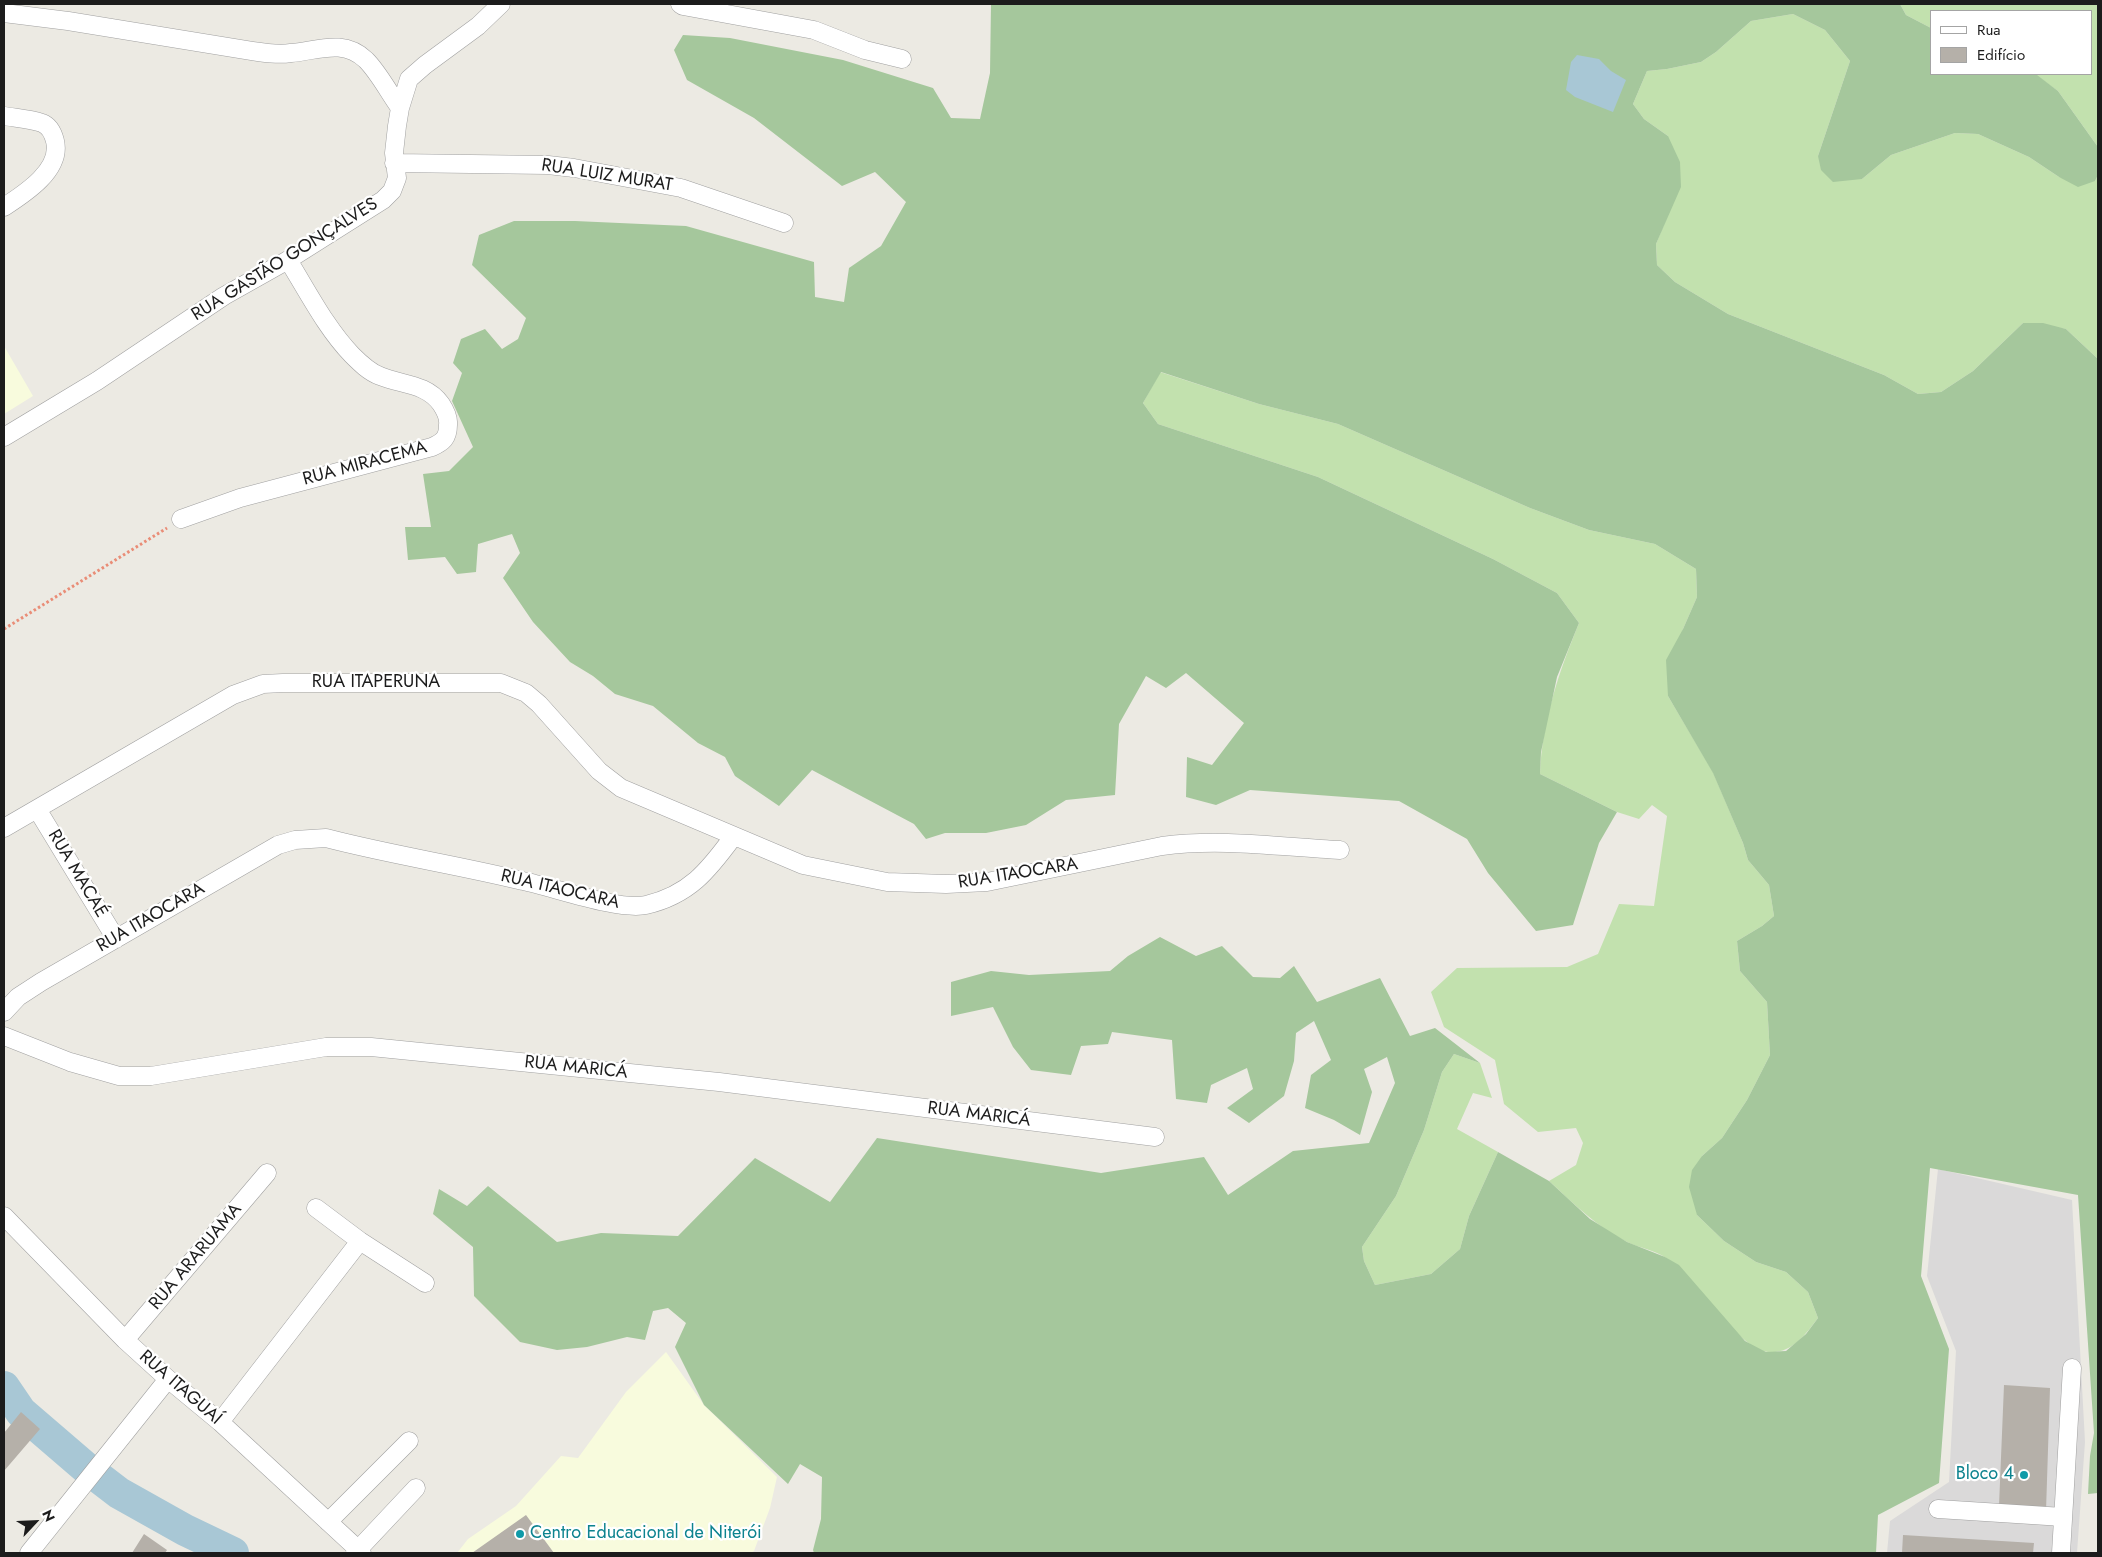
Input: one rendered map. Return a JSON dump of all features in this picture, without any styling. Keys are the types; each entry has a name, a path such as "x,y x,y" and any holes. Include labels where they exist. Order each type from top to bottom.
{"street":[{"name":"RUA GASTÃO GONÇALVES","path":"4,437 97,381 224,296 288,260 383,200 392,191 397,178 394,163 400,108 406,87 414,74 478,26 501,4"},
{"path":"680,4 814,30 865,50 902,59"},
{"path":"4,13 68,21 277,54 293,53 313,48 334,47 344,49 354,52 366,60 400,108"},
{"path":"4,116 42,123 50,129 56,145 51,164 43,176 30,190 4,206"},
{"name":"RUA LUIZ MURAT","path":"394,163 541,164 574,168 681,188 784,223"},
{"name":"RUA MIRACEMA","path":"181,519 240,498 432,447 444,442 448,433 449,420 444,409 432,393 379,376 352,356 337,338 288,260"},
{"name":"RUA ITAPERUNA","path":"4,828 233,696 258,686 283,683 501,683 520,690 533,699 599,771 621,788 733,837"},
{"name":"RUA MACAÉ","path":"37,809 116,939"},
{"name":"RUA ITAOCARA","path":"4,1012 18,997 116,939 278,845 295,840 326,838 523,881 616,904 644,906 678,894 694,883 708,871 733,837 803,865 886,882 946,884 987,882 1162,846 1185,843 1340,850"},
{"name":"RUA MARICÁ","path":"4,1036 70,1062 119,1076 151,1076 326,1047 371,1047 719,1082 1155,1137"},
{"name":"RUA ARARUAMA","path":"126,1340 267,1173"},
{"path":"316,1208 360,1241 426,1283"},
{"name":"RUA ITAGUAÍ","path":"4,1216 126,1340 168,1379 220,1422 358,1552"},
{"path":"220,1422 360,1241"},
{"path":"2061,1553 2072,1368"},
{"path":"29,1553 168,1379"},
{"path":"328,1522 410,1441"},
{"path":"358,1552 416,1488"},
{"path":"1938,1509 2063,1517"}],"path":[{"path":"4,629 181,519"}],"shaded area":[{"path":"4,346 33,396 4,414"},
{"path":"1938,1169 2072,1200 2085,1442 2077,1553 1887,1553 1890,1521 1949,1482 1956,1351 1927,1276"},
{"path":"666,1352 704,1405 777,1477 770,1508 754,1551 751,1553 457,1553 468,1539 516,1506 561,1456 578,1458 626,1392"}],"green space":[{"path":"991,4 1900,4 1906,15 1930,27 1930,75 2037,75 2058,91 2098,147 2098,175 2095,181 2078,187 2029,157 1978,134 1955,133 1891,155 1862,179 1833,182 1821,170 1818,156 1850,61 1825,30 1793,14 1751,21 1716,52 1701,62 1647,71 1633,104 1644,119 1668,136 1680,162 1681,187 1656,244 1657,265 1675,282 1728,314 1884,375 1918,394 1941,392 1973,371 2023,323 2043,323 2066,329 2098,359 2098,1493 2088,1494 2090,1456 2094,1433 2078,1195 1930,1168 1921,1276 1949,1349 1939,1483 1878,1515 1876,1553 814,1553 813,1550 821,1519 822,1477 800,1464 788,1484 704,1405 675,1347 686,1323 668,1308 653,1311 645,1340 627,1337 587,1347 557,1350 520,1342 474,1296 473,1247 433,1214 439,1189 467,1206 488,1186 557,1242 601,1233 678,1236 755,1158 830,1202 877,1138 1101,1173 1204,1157 1228,1195 1293,1151 1369,1143 1395,1083 1387,1057 1364,1069 1372,1092 1360,1135 1334,1120 1305,1108 1311,1075 1331,1060 1314,1021 1296,1033 1294,1061 1284,1096 1249,1123 1227,1108 1253,1089 1247,1068 1211,1085 1207,1103 1176,1099 1172,1040 1112,1032 1108,1044 1081,1046 1071,1075 1031,1070 1013,1047 993,1007 951,1016 951,982 991,971 1029,975 1110,971 1128,956 1160,937 1196,956 1222,946 1253,977 1280,978 1294,966 1317,1002 1380,978 1410,1036 1435,1028 1480,1063 1454,1054 1442,1072 1424,1130 1396,1196 1362,1247 1364,1261 1375,1285 1431,1274 1460,1249 1469,1216 1498,1152 1549,1181 1590,1219 1627,1242 1665,1257 1679,1265 1745,1341 1766,1352 1786,1351 1806,1334 1818,1318 1808,1292 1786,1272 1756,1262 1724,1241 1697,1215 1689,1187 1692,1170 1702,1156 1722,1138 1747,1100 1770,1055 1767,1002 1740,971 1737,941 1762,926 1774,916 1769,885 1748,860 1743,843 1713,773 1668,696 1666,660 1683,629 1697,597 1696,569 1655,544 1589,530 1530,508 1338,424 1259,404 1161,372 1143,403 1158,424 1318,477 1493,559 1557,593 1579,623 1557,677 1541,752 1540,774 1617,812 1599,843 1573,925 1536,931 1488,873 1467,839 1399,801 1250,790 1216,805 1186,797 1187,757 1212,765 1244,723 1186,673 1166,688 1146,676 1119,724 1115,795 1066,800 1026,825 986,833 945,833 926,839 914,824 812,770 779,806 735,776 725,757 698,743 653,706 615,694 593,676 570,662 533,622 503,578 520,553 512,534 478,544 476,572 457,574 445,557 408,560 405,527 431,527 423,474 449,471 473,447 452,401 462,373 453,363 461,339 485,329 502,349 518,339 526,318 472,265 479,235 514,221 575,221 686,226 814,262 815,297 844,302 849,268 881,246 906,202 875,172 842,186 754,118 687,80 674,50 683,35 730,38 843,60 933,88 951,118 980,119 990,73"},
{"path":"1900,4 2098,4 2098,147 2058,91 2035,75 2092,75 2092,10 1930,10 1930,27 1906,15"},
{"path":"1793,14 1825,30 1850,61 1818,156 1862,179 1891,155 1955,133 1978,134 2029,157 2059,177 2095,181 2098,175 2098,359 2066,329 2023,323 1973,371 1941,392 1918,394 1884,375 1728,314 1675,282 1657,265 1656,244 1667,217 1668,136 1644,119 1633,104 1647,71 1701,62 1716,52 1751,21"},
{"path":"1160,372 1259,404 1338,424 1530,508 1589,530 1655,544 1696,569 1697,597 1683,629 1668,696 1713,772 1743,843 1748,860 1769,885 1774,916 1762,926 1737,941 1740,971 1767,1002 1770,1055 1747,1100 1722,1138 1702,1156 1697,1215 1724,1241 1756,1262 1786,1272 1808,1292 1818,1318 1803,1337 1791,1347 1777,1352 1768,1352 1757,1348 1730,1326 1666,1258 1616,1236 1586,1214 1549,1181 1576,1165 1583,1143 1576,1128 1538,1132 1504,1104 1495,1060 1444,1027 1431,992 1457,968 1567,967 1598,954 1619,904 1654,906 1667,816 1652,805 1639,819 1617,812 1540,774 1541,754 1548,716 1565,660 1579,623 1557,593 1493,559 1318,477 1158,424 1143,403"},
{"path":"1454,1054 1480,1063 1492,1098 1473,1093 1457,1129 1498,1152 1469,1216 1460,1249 1431,1274 1375,1285 1364,1261 1362,1247 1396,1196 1424,1130 1442,1072"}],"water":[{"path":"1577,55 1599,59 1611,71 1626,80 1613,112 1575,97 1566,90 1571,62"}],"building":[{"name":"Bloco 4","path":"2004,1385 2050,1388 2046,1511 1999,1506"},
{"path":"21,1412 40,1429 4,1471 4,1433"},
{"name":"Centro Educacional de Niterói","path":"526,1515 554,1553 472,1553"},
{"path":"144,1534 167,1550 165,1553 132,1553"},
{"path":"1903,1535 2034,1543 2033,1553 1902,1553"}],"waterway":[{"path":"4,1387 21,1412 85,1467 119,1493 185,1530 233,1553"}],"place":[{"name":"Bloco 4","path":"2024,1475"},
{"name":"Centro Educacional de Niterói","path":"520,1534"}]}
